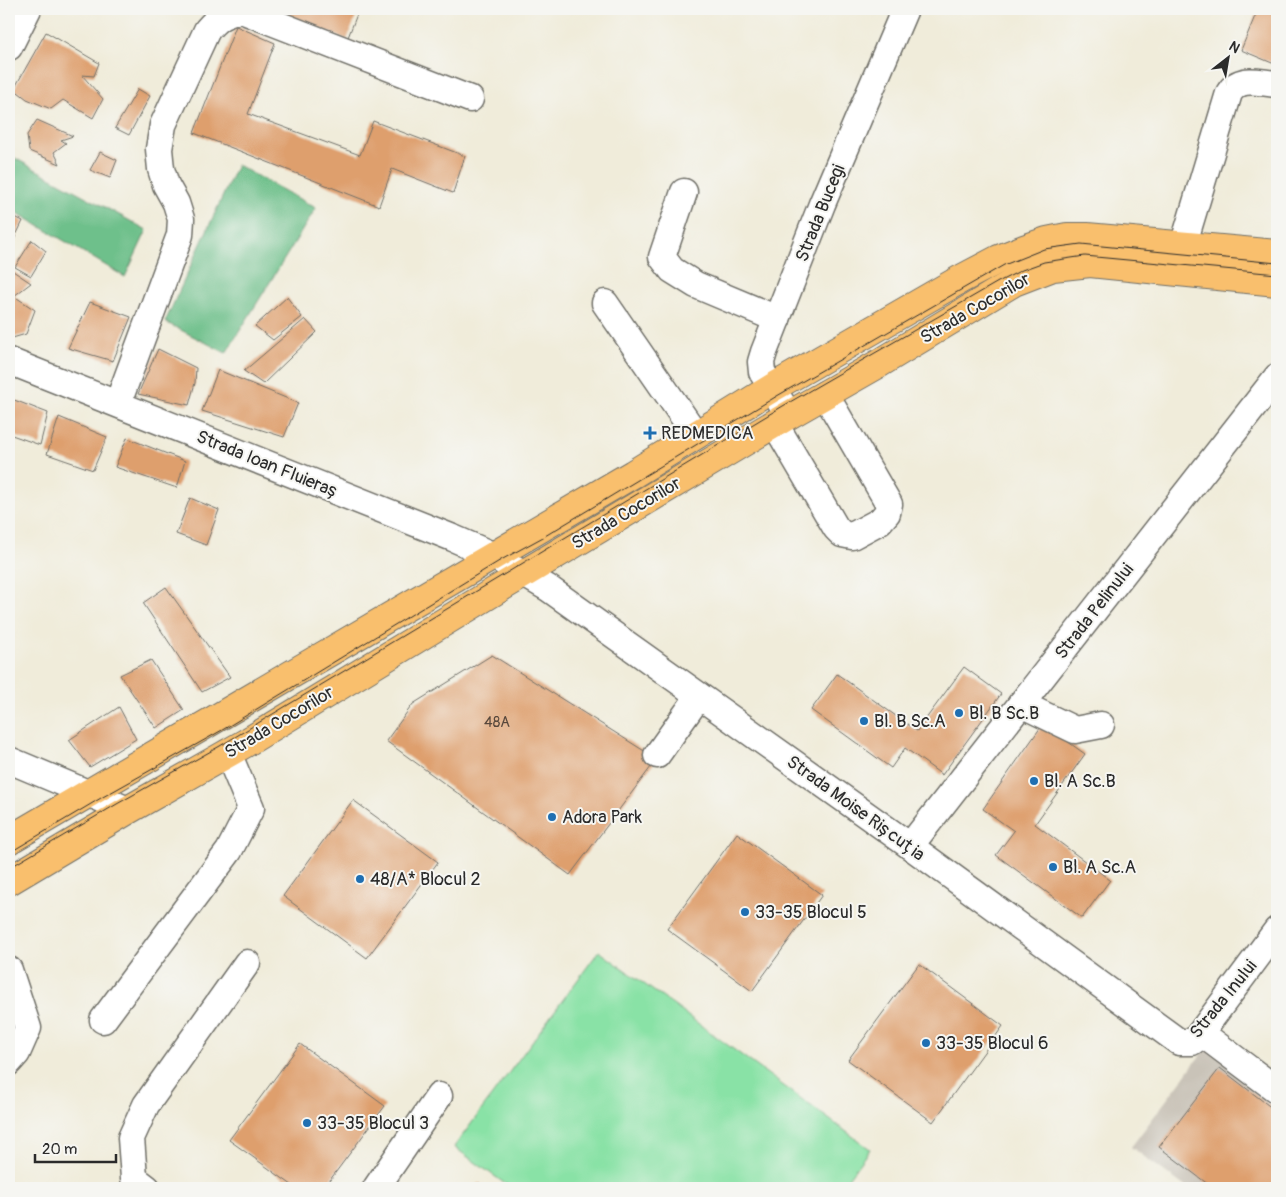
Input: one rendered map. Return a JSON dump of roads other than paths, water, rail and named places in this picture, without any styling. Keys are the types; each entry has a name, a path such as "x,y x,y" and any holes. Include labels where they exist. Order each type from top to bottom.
{"main road":[{"name":"Strada Cocorilor","path":"9,840 633,474 772,388 999,259 1024,249 1067,237 1087,237 1277,254"},
{"name":"Strada Cocorilor","path":"9,881 228,753 1014,282 1035,273 1068,265 1090,263 1277,282"}],"street":[{"path":"11,35 28,9"},
{"path":"118,403 180,235 181,219 176,203 166,185 159,150 163,125 207,30 216,20 227,12 241,9 470,99"},
{"name":"Strada Bucegi","path":"826,394 888,504 887,513 880,521 852,536 842,534 836,528 782,420 772,388 762,372 761,362 822,204 905,9"},
{"path":"1175,272 1229,93 1234,86 1242,81 1277,84"},
{"path":"684,192 662,257 672,270 696,285 776,319"},
{"path":"605,303 696,435"},
{"name":"Strada Ioan Fluieraș","path":"9,361 118,403 492,555 524,574"},
{"name":"Strada Pelinului","path":"910,846 1277,377"},
{"name":"Strada Moise Rișcuția","path":"524,574 548,588 910,846 1172,1038 1194,1038 1277,1090"},
{"path":"658,755 699,696"},
{"path":"1021,704 1075,730 1101,725"},
{"path":"103,1020 229,851 245,822 251,808 228,753"},
{"path":"9,760 128,810"},
{"name":"Strada Inului","path":"1194,1038 1277,930"},
{"path":"147,1188 134,1178 131,1138 146,1105 247,963"},
{"path":"9,970 28,1028 17,1053 9,1062"},
{"path":"376,1188 438,1096"}],"tram line":[{"path":"9,853 101,798 224,729 501,560 545,536 777,396 1004,265 1044,249 1081,244 1277,263"},
{"path":"9,868 220,746 783,406 1022,270 1044,262 1085,256 1277,274"}],"place":[{"name":"REDMEDICA","path":"650,433"},
{"name":"Bl. B Sc.B","path":"959,713"},
{"name":"Bl. B Sc.A","path":"864,721"},
{"name":"Bl. A Sc.B","path":"1034,781"},
{"name":"Adora Park","path":"552,817"},
{"name":"Bl. A Sc.A","path":"1053,867"},
{"name":"48/A* Blocul 2","path":"360,879"},
{"name":"33-35 Blocul 5","path":"745,912"},
{"name":"33-35 Blocul 6","path":"926,1043"},
{"name":"33-35 Blocul 3","path":"307,1123"}]}
